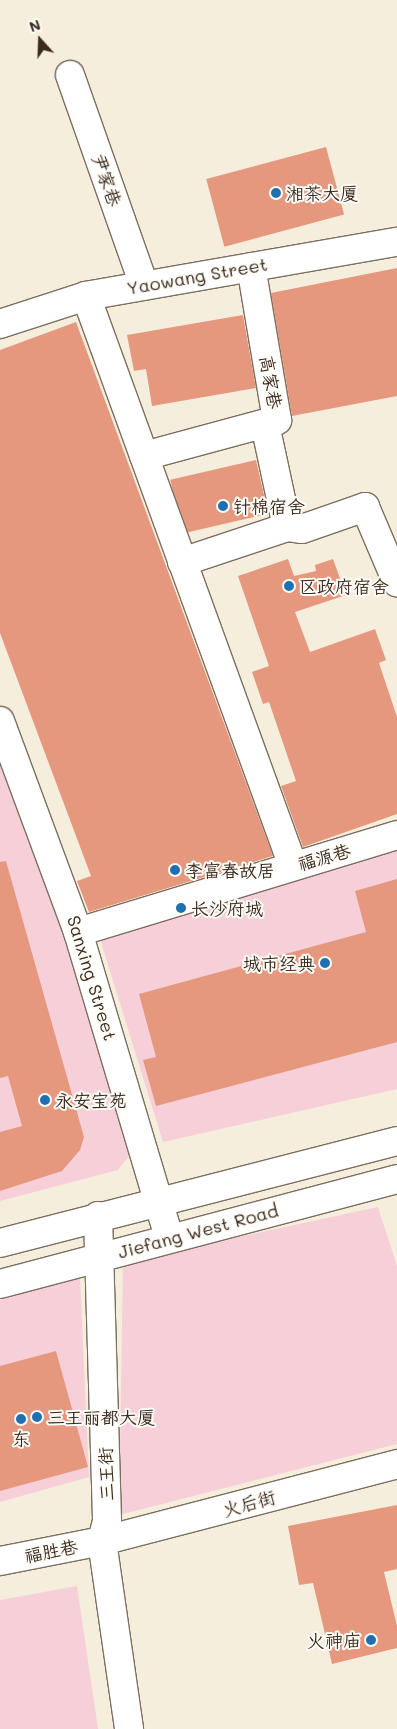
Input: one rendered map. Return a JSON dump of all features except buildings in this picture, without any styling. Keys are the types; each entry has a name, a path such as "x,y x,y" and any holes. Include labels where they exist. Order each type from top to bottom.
{"street":[{"name":"尹家巷","path":"70,75 144,285"},
{"name":"Yaowang Street","path":"0,324 86,296 397,242"},
{"name":"高家巷","path":"144,456 277,420 251,267"},
{"path":"86,296 293,866"},
{"path":"265,424 287,527"},
{"path":"182,562 287,527 302,529 365,507 397,582"},
{"name":"Sanxing Street","path":"0,722 78,932 169,1238"},
{"name":"福源巷","path":"78,932 397,836"},
{"name":"Jiefang West Road","path":"0,1242 397,1141"},
{"name":"Jiefang West Road","path":"0,1284 397,1179"},
{"name":"三王街","path":"98,1216 107,1520 102,1541 129,1729"},
{"name":"火后街","path":"102,1541 397,1464"},
{"name":"福胜巷","path":"0,1561 102,1541"}],"shaded area":[{"path":"0,721 141,1141 118,1170 0,1201"},
{"path":"397,850 397,1089 163,1142 100,939"},
{"path":"378,1207 397,1266 397,1444 119,1515 123,1262"},
{"path":"80,1277 89,1477 0,1502 0,1300"},
{"path":"77,1586 98,1729 0,1729 0,1600"}],"place":[{"name":"湘茶大厦","path":"276,193"},
{"name":"针棉宿舍","path":"223,506"},
{"name":"区政府宿舍","path":"289,586"},
{"name":"李富春故居","path":"175,870"},
{"name":"长沙府城","path":"181,908"},
{"name":"城市经典","path":"325,963"},
{"name":"永安宝苑","path":"45,1100"},
{"name":"三王丽都大厦","path":"37,1417"},
{"name":"东","path":"21,1419"},
{"name":"火神庙","path":"371,1640"}]}
